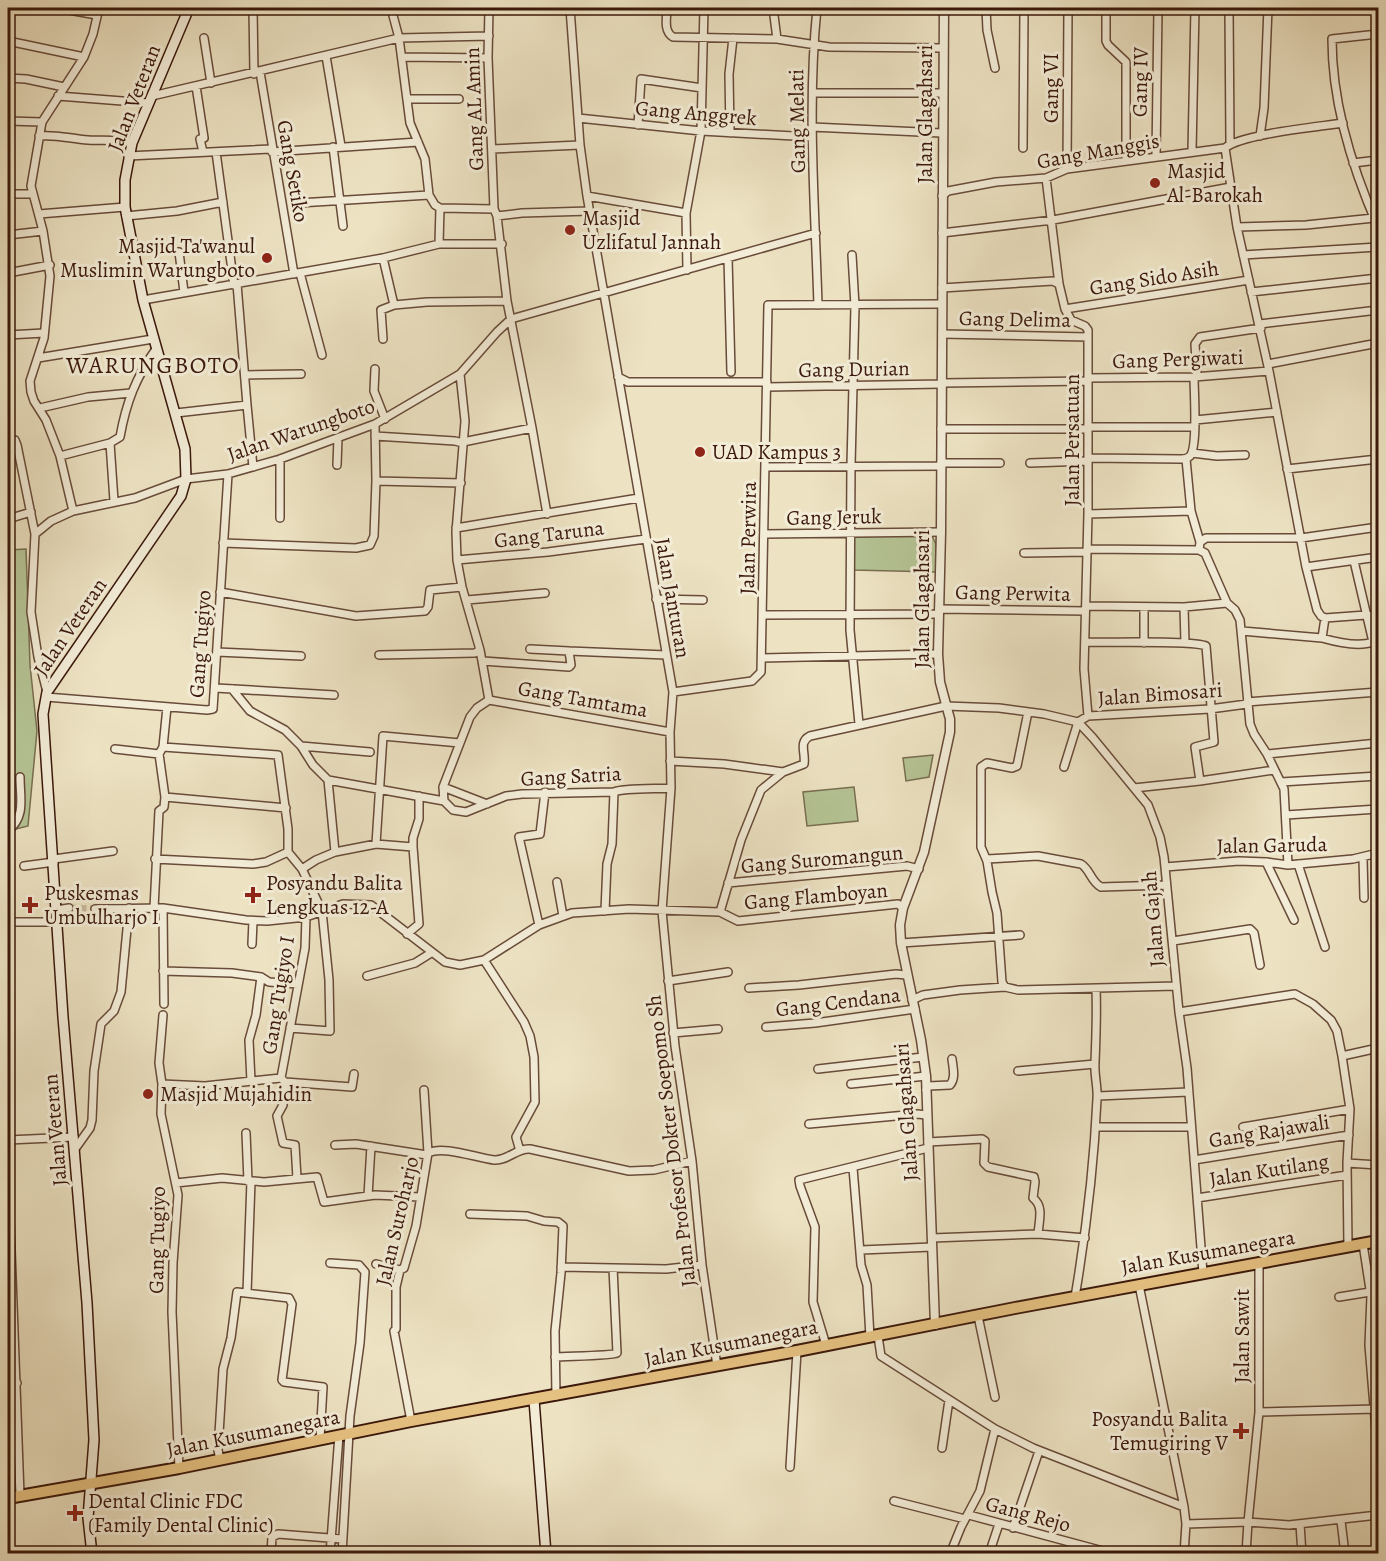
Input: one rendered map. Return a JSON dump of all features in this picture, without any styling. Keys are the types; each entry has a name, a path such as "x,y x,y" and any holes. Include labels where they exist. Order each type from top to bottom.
{"main road":[{"name":"Jalan Veteran","path":"92,1554 88,1518 94,1440 43,714 47,695 181,495 186,479 185,449 143,300 126,211 125,180 132,143 189,8"},
{"name":"Jalan Kusumanegara","path":"8,1500 411,1421 797,1352 1075,1297 1378,1241"},
{"path":"534,1400 546,1554"},
{"name":"Jalan Kusumanegara","path":"8,1500 91,1484"}],"street":[{"path":"57,8 98,11 84,57 42,122 32,180 33,194 50,265 44,333 30,381 34,402 40,408 60,456 73,511"},
{"name":"Gang Setiko","path":"253,8 257,73 271,150 297,274 322,355"},
{"path":"391,8 399,38 410,123 425,159 429,195 440,208 439,244"},
{"name":"Gang AL Amin","path":"489,8 488,58 494,209"},
{"path":"570,8 580,145 604,293"},
{"path":"667,8 666,28 669,35 673,37 777,39 829,48 943,48"},
{"path":"687,270 686,213 701,131 704,8"},
{"path":"773,8 777,39"},
{"name":"Gang Melati","path":"817,8 813,45 812,137 818,305"},
{"name":"Jalan Glagahsari","path":"934,1325 926,1076 915,1009 906,975 900,925 903,908 919,869 950,732 950,719 940,681 938,654 941,532 944,8"},
{"path":"986,8 987,30 995,68"},
{"path":"1023,148 1024,8"},
{"name":"Gang VI","path":"1067,169 1068,8"},
{"path":"1106,8 1106,41 1126,62 1126,161"},
{"name":"Gang IV","path":"1156,157 1158,8"},
{"path":"1192,151 1195,8"},
{"path":"1229,8 1227,146 1231,186 1237,227 1269,367 1306,567 1320,616 1324,618 1378,616"},
{"path":"1260,135 1264,108 1268,8"},
{"path":"1378,34 1332,39 1333,81 1343,123 1353,163 1378,227"},
{"path":"58,96 150,100 399,38 489,36"},
{"path":"204,38 211,83"},
{"path":"730,133 729,74 733,38"},
{"path":"8,41 84,57"},
{"path":"326,56 337,146 343,226"},
{"path":"402,57 488,58"},
{"path":"8,78 26,79 64,87"},
{"path":"638,125 640,79 702,88"},
{"path":"196,87 204,138 200,139 203,152"},
{"path":"813,93 942,93"},
{"path":"407,99 459,99"},
{"name":"Gang Anggrek","path":"578,118 701,131 812,137"},
{"path":"8,122 42,122"},
{"name":"Gang Manggis","path":"942,196 948,191 996,182 1046,178 1067,169 1227,146 1260,135 1343,123"},
{"path":"812,128 942,133"},
{"path":"39,136 63,136 89,140 116,139 132,143"},
{"path":"128,156 418,142"},
{"path":"492,149 580,145"},
{"path":"216,152 235,284 253,467"},
{"path":"1353,163 1378,160"},
{"path":"1046,178 1053,220 1059,284 1065,309 1071,320 1087,327 1088,337"},
{"path":"942,233 1053,220 1231,186"},
{"path":"8,194 33,194"},
{"path":"299,202 429,195"},
{"path":"587,196 686,213"},
{"path":"39,214 177,211 223,202"},
{"path":"440,208 494,209 497,216 507,301 547,514"},
{"path":"497,216 590,211"},
{"path":"1237,227 1306,225 1374,218"},
{"path":"8,235 43,231"},
{"name":"Jalan Warungboto","path":"35,534 51,521 73,511 135,498 186,479 228,474 253,467 375,424 460,374 511,319 816,234"},
{"path":"143,300 383,258 439,244 502,244"},
{"path":"1243,255 1378,247"},
{"path":"179,252 184,292"},
{"path":"852,255 855,306 851,465 851,614 852,656 859,724"},
{"path":"383,258 394,305"},
{"path":"728,258 731,372"},
{"path":"8,273 50,265"},
{"path":"1251,292 1378,278"},
{"name":"Gang Sido Asih","path":"1065,309 1249,280"},
{"path":"942,288 1053,281 1059,284"},
{"name":"Jalan Janturan","path":"604,293 673,692 670,732 671,789 662,911"},
{"path":"383,339 381,310 394,305 427,302 507,301"},
{"name":"Jalan Perwira","path":"673,692 752,681 761,672 764,615 768,305 942,304"},
{"path":"1030,463 1185,459 1192,453 1195,424 1195,344 1200,338 1260,326 1378,310"},
{"path":"8,335 44,333"},
{"name":"Gang Delima","path":"942,334 1088,337"},
{"name":"Jalan Persatuan","path":"1088,337 1089,460 1084,669 1088,716"},
{"name":"Gang Pergiwati","path":"942,384 1196,377 1269,367 1378,343"},
{"path":"38,358 154,344"},
{"path":"60,456 110,443 120,437 131,393 154,344"},
{"path":"375,369 374,394 385,418"},
{"path":"245,375 301,374"},
{"path":"232,689 250,711 285,730 328,780 444,801 443,787 470,717 477,708 489,700 483,661 462,587 457,560 456,528 465,421 460,374"},
{"name":"Gang Durian","path":"618,377 628,382 853,386 942,384"},
{"path":"40,408 88,398 131,393"},
{"path":"176,413 247,405"},
{"path":"941,429 1088,428 1195,424 1277,412"},
{"path":"223,543 356,548 370,545 374,536 375,424"},
{"path":"375,436 463,443 532,428"},
{"path":"337,465 338,438"},
{"path":"8,439 15,440 35,534 31,612 47,695 167,707"},
{"path":"110,443 114,501"},
{"path":"1192,453 1216,456 1245,455"},
{"path":"280,459 280,518"},
{"path":"1185,459 1191,511 1200,546 1227,603 1238,616 1242,631 1247,703 1254,734 1267,754 1284,789 1288,865"},
{"path":"1287,469 1378,459"},
{"path":"766,468 1000,463"},
{"name":"Gang Tugiyo","path":"159,754 163,747 167,707 213,709 228,474"},
{"path":"376,481 461,483"},
{"path":"456,528 639,498"},
{"path":"1088,514 1191,511"},
{"path":"8,519 31,512"},
{"path":"1200,546 1206,538 1301,538 1378,527"},
{"name":"Gang Jeruk","path":"764,534 941,532"},
{"name":"Gang Taruna","path":"457,560 548,552 646,539"},
{"path":"1024,553 1200,546"},
{"path":"1306,567 1378,557"},
{"path":"1242,631 1371,643 1371,632 1354,561"},
{"path":"220,592 362,617 425,611 428,607 430,590 462,587"},
{"path":"466,600 545,593"},
{"path":"656,599 703,600"},
{"name":"Gang Perwita","path":"764,615 1184,607 1227,603"},
{"path":"1184,607 1185,643"},
{"path":"1144,608 1144,643"},
{"path":"1322,638 1324,618"},
{"path":"1085,642 1185,643 1206,646 1214,743 1195,747 1200,781"},
{"path":"530,649 666,655"},
{"path":"379,655 475,653 480,650"},
{"path":"483,661 569,667 571,665 569,651"},
{"path":"217,652 301,656"},
{"path":"762,658 938,654"},
{"path":"216,688 334,695"},
{"name":"Jalan Bimosari","path":"1078,722 1088,716 1210,709 1247,703 1378,692"},
{"name":"Gang Tamtama","path":"489,700 670,732"},
{"path":"720,912 755,801 761,790 783,772 804,764 803,744 806,738 945,706 999,708 1078,722 1064,767"},
{"path":"1005,987 1002,982 997,913 987,859 981,847 981,766 987,763 1016,767 1028,712"},
{"name":"Jalan Gajah","path":"1078,722 1148,805 1160,837 1187,1068 1203,1273"},
{"path":"376,844 383,736 460,742"},
{"path":"1267,754 1378,743"},
{"path":"301,746 370,752"},
{"path":"163,747 276,754 286,808 288,852 302,869 322,911 329,980 330,1030 290,1028"},
{"path":"115,749 159,754 165,797 164,807 159,811 154,908"},
{"path":"670,761 724,764 783,772"},
{"path":"1134,788 1274,770"},
{"path":"1281,782 1378,776"},
{"path":"8,831 20,816 20,777"},
{"path":"328,780 335,852"},
{"path":"443,787 487,804"},
{"name":"Gang Satria","path":"444,801 460,813 471,811 506,796 545,792 614,792 622,788 671,789"},
{"path":"539,925 519,837 540,834 545,792"},
{"path":"605,911 607,864 612,844 614,792"},
{"path":"407,934 418,924 412,847 418,822 419,796"},
{"path":"165,797 286,808"},
{"path":"1286,815 1378,809"},
{"path":"302,869 335,852 376,844 412,847"},
{"path":"24,866 113,851"},
{"path":"156,859 253,864 266,862 288,852"},
{"name":"Jalan Garuda","path":"1165,867 1239,861 1266,861 1288,865 1363,858 1378,853"},
{"path":"987,859 1038,856 1081,864 1086,867 1096,885 1101,887 1166,885"},
{"path":"1363,858 1364,898"},
{"path":"1266,861 1294,920"},
{"path":"1298,864 1325,947"},
{"name":"Gang Suromangun","path":"728,883 907,866 919,869"},
{"path":"557,882 563,916"},
{"path":"95,909 163,908 253,921 279,921 306,917 343,904 371,905 431,953 451,964 484,960 524,1022 530,1036 534,1057 535,1102 516,1137 520,1151"},
{"name":"Gang Flamboyan","path":"484,960 539,925 572,914 629,909 720,912 738,921 898,904 903,908"},
{"path":"56,910 69,908"},
{"path":"75,1149 90,1128 92,1120 94,1071 101,1024 114,1011 122,992 129,908"},
{"path":"163,908 164,1004"},
{"name":"Jalan Profesor Dokter Soepomo Sh","path":"662,911 673,1033 692,1161 702,1265 717,1366"},
{"name":"Gang Tugiyo I","path":"162,1084 205,1086 283,1080 305,948 306,917"},
{"path":"252,944 253,921"},
{"path":"8,922 57,922"},
{"path":"1173,941 1250,929 1254,933 1260,964"},
{"path":"1378,931 1378,964"},
{"path":"901,944 1020,935"},
{"path":"367,976 415,963 431,953"},
{"path":"163,971 195,971 261,977 269,982 298,984"},
{"path":"668,981 728,972"},
{"path":"748,988 820,983 896,974 906,975"},
{"path":"251,1081 249,1040 256,1015 261,977"},
{"path":"912,1000 939,992 1005,987 1012,990 1176,986"},
{"path":"1075,1297 1085,1238 1096,1127 1098,1096 1095,1064 1096,989"},
{"path":"1179,1012 1289,994 1299,995 1325,1012 1331,1020 1342,1056 1350,1109 1347,1163 1348,1246"},
{"name":"Gang Cendana","path":"766,1027 815,1023 915,1009"},
{"name":"Gang Tugiyo","path":"163,1015 159,1064 162,1084 161,1114 176,1183 178,1205 172,1312 179,1468"},
{"path":"673,1033 718,1029"},
{"path":"1342,1056 1378,1048"},
{"path":"818,1069 923,1057"},
{"path":"926,1090 928,1086 952,1083 954,1080 952,1059"},
{"path":"1018,1071 1095,1064"},
{"path":"297,1178 295,1145 283,1143 278,1126 277,1116 283,1105 283,1080 352,1087 354,1074"},
{"path":"851,1084 926,1076"},
{"path":"336,1145 371,1146 427,1154 424,1090"},
{"path":"1098,1096 1188,1092"},
{"path":"1244,1127 1350,1109"},
{"path":"809,1124 917,1114 927,1116"},
{"path":"1096,1127 1191,1127"},
{"path":"246,1133 249,1181 248,1293"},
{"name":"Gang Rajawali","path":"1194,1161 1349,1135"},
{"path":"8,1140 74,1137"},
{"path":"826,1345 813,1302 816,1235 799,1183 802,1178 853,1168 928,1145 982,1138 985,1141 984,1163 988,1167 1034,1177 1033,1198 1039,1202 1040,1206 1038,1234"},
{"path":"368,1196 371,1146"},
{"name":"Jalan Suroharjo","path":"411,1421 394,1330 396,1329 396,1287 400,1270 404,1268 408,1257 416,1226 427,1154 438,1149 500,1160 530,1149 629,1171 654,1170 692,1161"},
{"path":"1347,1163 1378,1165"},
{"path":"8,1168 20,1496"},
{"path":"853,1168 862,1272 867,1284 874,1337 881,1356 995,1429 1039,1451 1184,1507"},
{"name":"Jalan Kutilang","path":"1197,1198 1347,1175"},
{"path":"176,1183 222,1178 249,1181 314,1177 318,1178 324,1202 368,1196 420,1197"},
{"path":"470,1214 527,1216 561,1223 563,1226 555,1331 556,1396"},
{"path":"861,1250 1038,1234 1085,1238"},
{"path":"1363,1244 1373,1295 1369,1339 1378,1455"},
{"path":"330,1263 360,1265 365,1272 360,1342 344,1434 330,1554"},
{"name":"Jalan Sawit","path":"1246,1554 1259,1412 1259,1263"},
{"path":"376,1264 400,1270"},
{"path":"561,1267 666,1269 702,1265"},
{"path":"555,1357 611,1356 617,1353 613,1268"},
{"path":"1139,1285 1184,1507 1186,1524 1184,1554"},
{"path":"220,1460 218,1450 223,1369 231,1338 236,1293 290,1298 292,1304 282,1380 284,1383 323,1387 320,1439"},
{"path":"1339,1297 1373,1295"},
{"path":"978,1316 995,1397"},
{"path":"790,1467 797,1352"},
{"path":"8,1384 17,1383"},
{"path":"942,1448 949,1400"},
{"path":"1259,1412 1376,1409"},
{"path":"950,1554 980,1491 995,1429"},
{"path":"342,1554 344,1434"},
{"path":"1013,1528 1039,1451"},
{"name":"Gang Rejo","path":"894,1501 999,1524 1114,1554"},
{"path":"1186,1524 1248,1522 1300,1524 1378,1515"},
{"path":"1341,1521 1345,1554"},
{"path":"989,1554 999,1524"},
{"path":"1300,1524 1302,1554"},
{"path":"271,1554 272,1538 278,1534 342,1539"}],"green space":[{"path":"931,534 936,544 936,572 853,570 854,536"},
{"path":"26,549 30,665 37,731 28,826 8,831 8,550"},
{"path":"933,755 929,777 906,781 903,758"},
{"path":"854,787 858,821 807,826 803,792"}],"tunnel":[{"path":"69,908 95,909"}],"place":[{"name":"Masjid Al-Barokah","path":"1155,183"},
{"name":"Masjid Uzlifatul Jannah","path":"570,230"},
{"name":"Masjid Ta'wanul Muslimin Warungboto","path":"267,258"},
{"name":"UAD Kampus 3","path":"700,452"},
{"name":"Posyandu Balita Lengkuas 12-A","path":"253,895"},
{"name":"Puskesmas Umbulharjo I","path":"30,905"},
{"name":"Masjid Mujahidin","path":"148,1094"},
{"name":"Posyandu Balita Temugiring V","path":"1241,1431"},
{"name":"Dental Clinic FDC (Family Dental Clinic)","path":"75,1513"}],"district":[{"name":"WARUNGBOTO","path":"153,365"}]}
